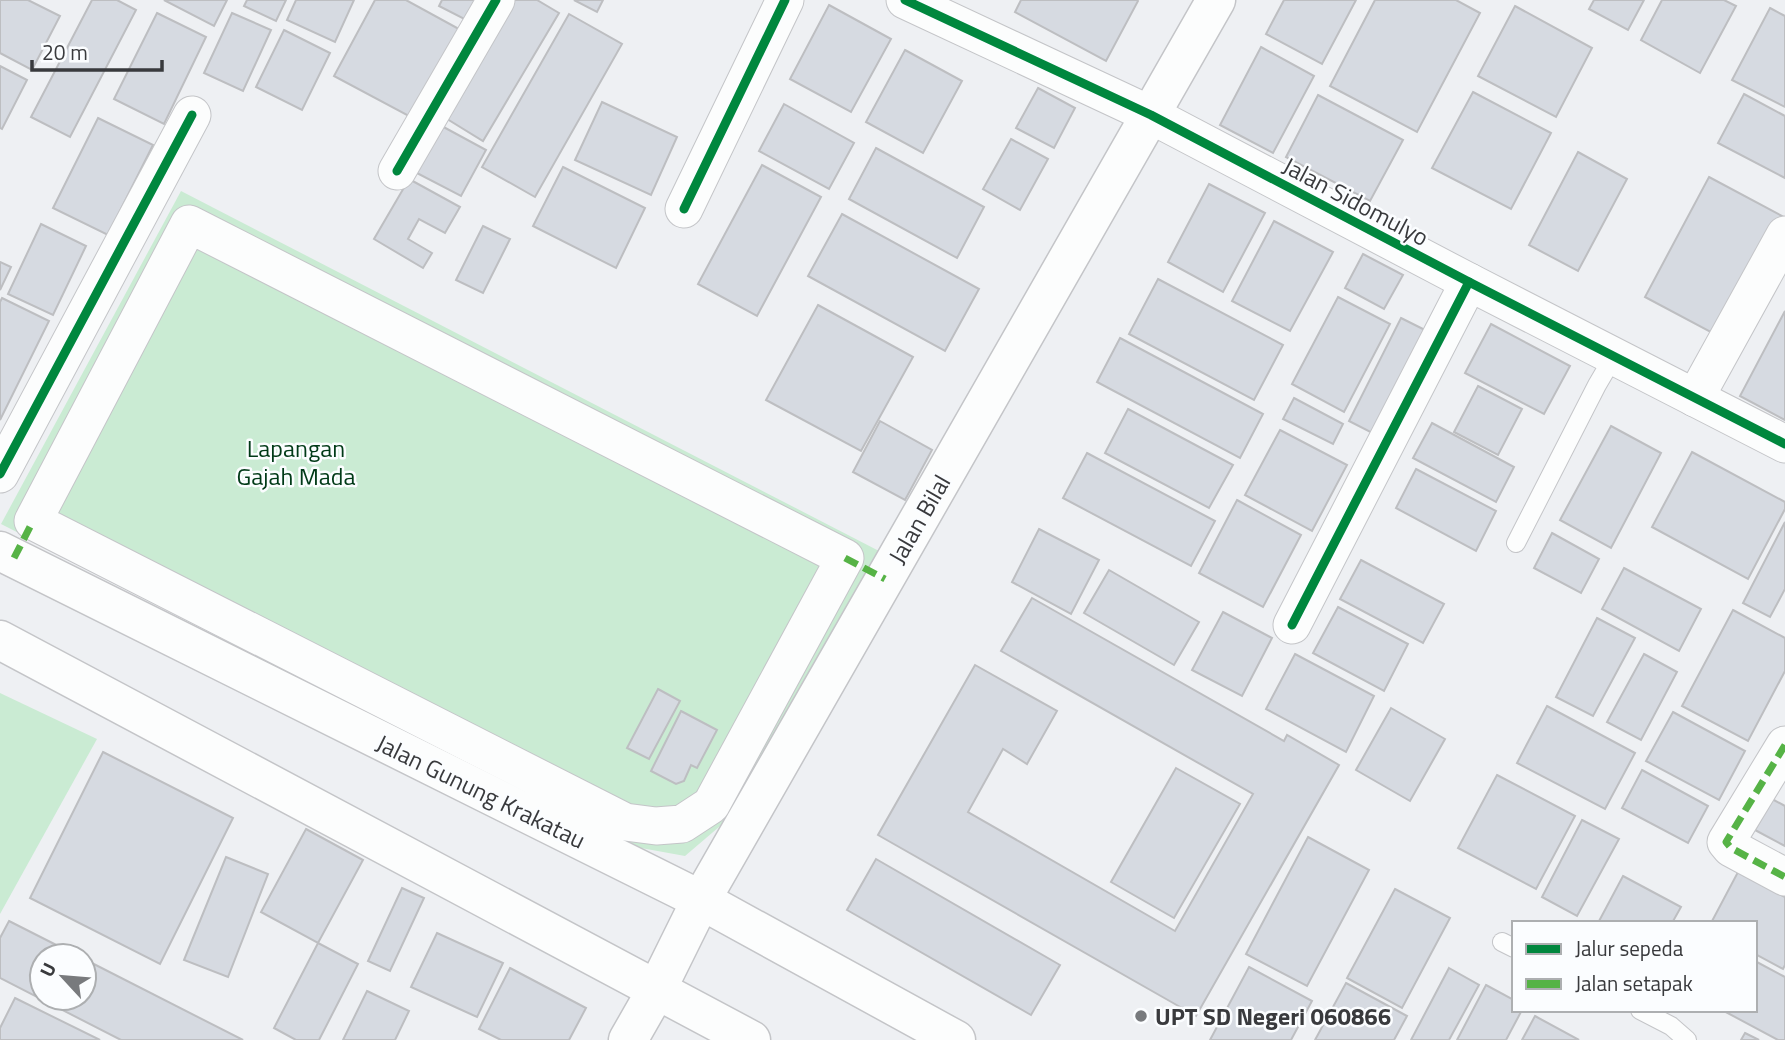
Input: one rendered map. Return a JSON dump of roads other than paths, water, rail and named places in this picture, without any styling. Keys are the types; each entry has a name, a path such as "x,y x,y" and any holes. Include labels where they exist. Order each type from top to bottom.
{"main road":[{"name":"Jalan Bilal","path":"628,1040 656,991 701,900 1216,0"},
{"name":"Jalan Gunung Krakatau","path":"7,555 701,900 956,1040"},
{"path":"0,640 751,1040"}],"street":[{"path":"397,171 496,0"},
{"path":"684,209 785,0"},
{"name":"Jalan Sidomulyo","path":"905,0 1151,115 1785,444"},
{"path":"0,474 192,115"},
{"path":"7,555 33,521 189,224 885,579"},
{"path":"1695,398 1785,235"},
{"path":"1292,625 1469,282"},
{"path":"33,521 625,822 656,826 682,824 712,805 845,558"},
{"path":"1785,745 1726,842 1731,848 1785,877"}],"lane":[{"path":"1516,542 1614,356"},
{"path":"1644,1012 1671,1026 1687,1040"}],"place":[{"name":"UPT SD Negeri 060866","path":"1141,1016"}],"park label":[{"name":"Lapangan Gajah Mada","path":"296,462"}]}
